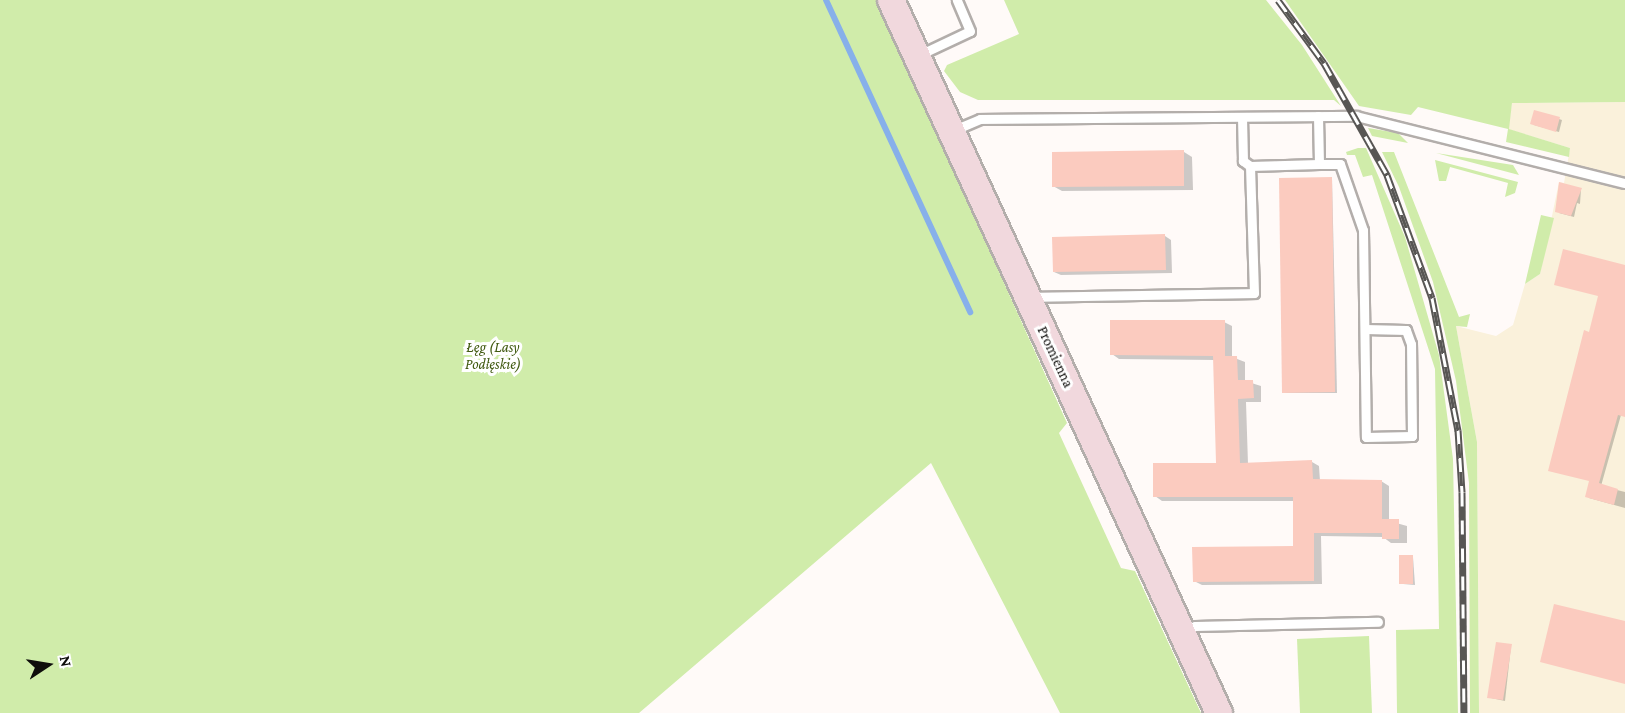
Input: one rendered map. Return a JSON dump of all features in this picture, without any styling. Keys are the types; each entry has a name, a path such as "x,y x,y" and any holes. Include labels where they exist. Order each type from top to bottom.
{"street":[{"name":"Promienna","path":"891,0 1219,713"}],"lane":[{"path":"917,56 970,31 957,0"},
{"path":"951,131 980,119 1318,116 1366,118 1625,183"},
{"path":"1318,116 1319,164"},
{"path":"1242,117 1243,161 1250,166 1340,164 1363,230 1366,437 1412,436 1411,344 1406,330 1365,329"},
{"path":"1027,297 1254,293 1250,166"},
{"path":"1181,631 1195,626 1378,622"}],"shaded area":[{"path":"1625,102 1625,713 1479,713 1477,442 1456,326 1496,336 1513,325 1525,284 1540,274 1559,182 1564,183 1570,148 1508,129 1512,103"}],"green space":[{"name":"Łęg (Lasy Podłęskie)","path":"0,0 877,0 1067,423 1059,433 1121,568 1135,571 1201,713 1060,713 931,463 639,713 0,713"},
{"path":"1004,0 1266,0 1302,45 1341,106 1334,100 978,100 960,92 944,71 947,65 1019,34"},
{"path":"1285,0 1625,0 1625,102 1512,103 1509,129 1570,148 1569,157 1506,142 1508,129 1418,107 1411,115 1359,106"},
{"path":"1368,128 1398,133 1408,143 1372,136"},
{"path":"1366,148 1405,237 1439,355 1453,459 1458,713 1397,713 1396,630 1439,629 1435,369 1372,175 1363,177 1355,155 1347,155 1346,152"},
{"path":"1382,152 1394,152 1459,317 1470,314 1467,327 1456,326 1477,442 1479,713 1470,713 1469,483 1456,381 1433,282 1399,187"},
{"path":"1436,153 1513,165 1519,175"},
{"path":"1435,160 1518,182 1515,193 1505,197 1508,183 1450,167 1446,181 1439,181"},
{"path":"1541,215 1554,218 1540,274 1525,284"},
{"path":"1369,636 1372,713 1300,713 1297,639"}],"building":[{"path":"1534,110 1560,117 1556,132 1530,124"},
{"path":"1184,150 1184,186 1052,187 1052,152"},
{"path":"1332,177 1335,392 1282,393 1279,178"},
{"path":"1559,182 1582,188 1571,216 1555,212"},
{"path":"1165,234 1166,270 1053,272 1052,237"},
{"path":"1563,249 1625,265 1625,417 1618,415 1599,483 1618,489 1614,505 1585,497 1589,481 1548,471 1584,330 1589,332 1598,296 1554,285"},
{"path":"1110,320 1225,320 1225,356 1237,356 1238,380 1253,380 1254,398 1238,399 1240,463 1312,460 1313,479 1382,480 1382,519 1399,519 1399,539 1382,539 1382,533 1314,533 1314,581 1193,582 1192,547 1293,546 1293,497 1153,497 1153,463 1216,463 1213,356 1110,355"},
{"path":"1399,555 1413,555 1413,584 1399,584"},
{"path":"1554,604 1625,621 1625,684 1540,662"},
{"path":"1496,642 1512,644 1503,700 1487,698"}],"waterway":[{"path":"826,0 970,312"}],"railway":[{"path":"1278,0 1324,63 1387,175 1432,298 1458,430 1462,492 1464,713"}]}
